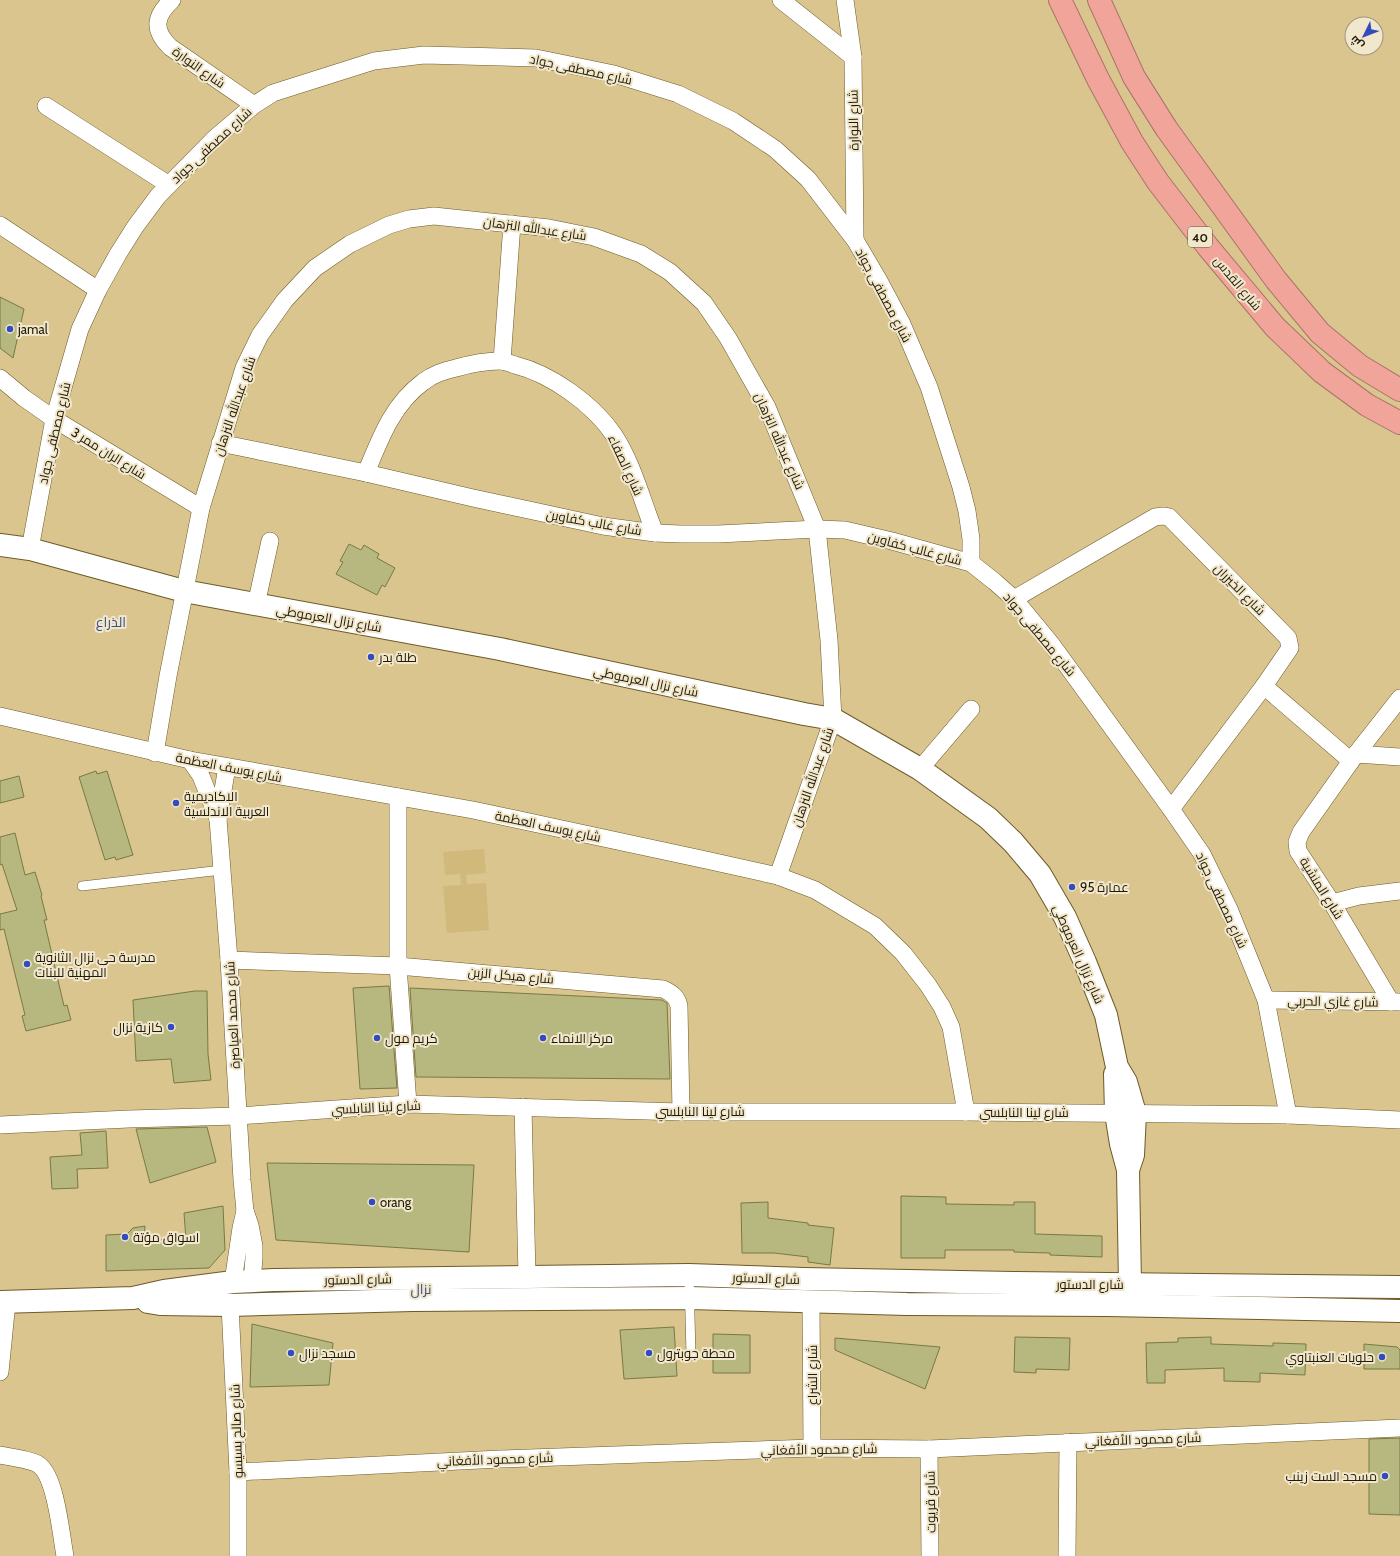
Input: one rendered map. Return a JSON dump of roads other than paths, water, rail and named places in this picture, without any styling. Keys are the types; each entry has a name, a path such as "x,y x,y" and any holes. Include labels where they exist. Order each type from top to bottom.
{"highway":[{"path":"1099,0 1134,77 1166,128 1276,280 1320,333 1360,366 1400,390"},
{"name":"شارع القدس","path":"1066,2 1098,79 1132,142 1158,182 1208,247 1275,326 1322,372 1367,405 1400,423"}],"main road":[{"name":"شارع نزال العرموطي","path":"0,546 30,549 184,591 500,649 788,711 833,719 920,769 988,818 1013,842 1040,874 1065,917 1085,962 1106,1015 1117,1067 1115,1076 1126,1113 1121,1144 1128,1170 1130,1284"},
{"name":"شارع الدستور","path":"4,1302 133,1298 164,1291 243,1281 527,1276 689,1275 804,1280 1400,1287"},
{"name":"شارع محمد العياصرة","path":"239,1305 243,1281"},
{"name":"شارع الدستور","path":"133,1298 160,1304 239,1305 412,1300 689,1298 811,1302 1187,1306 1400,1311"}],"street":[{"name":"شارع النوارة","path":"172,0 163,9 158,20 159,33 163,40 170,47 254,105"},
{"path":"780,0 853,57"},
{"name":"شارع النوارة","path":"845,0 853,57 855,240"},
{"name":"شارع مصطفى جواد","path":"30,549 54,419 80,329 98,290 135,227 158,196 215,138 254,105 272,93 291,86 374,61 424,55 536,58 614,74 678,94 733,121 775,149 808,179 855,240 902,324 929,387 948,443 967,511 971,538 971,563 995,582 1014,600 1052,645 1171,808 1202,854 1229,909 1266,1000 1288,1115"},
{"path":"46,106 169,185"},
{"name":"شارع عبدالله النزهان","path":"155,753 184,591 201,508 244,368 260,335 285,300 315,268 356,241 389,225 409,219 434,216 549,228 594,237 641,254 670,272 704,303 728,338 767,407 818,529 828,640 833,719 778,876"},
{"path":"502,361 512,224"},
{"path":"0,225 98,290"},
{"name":"شارع الصفاء","path":"366,473 382,432 389,419 408,395 423,382 436,374 468,364 502,361 524,367 560,384 584,403 605,424 614,436 629,465 654,533"},
{"name":"شارع الران ممر 3","path":"0,378 24,398 54,419 201,508"},
{"name":"شارع غالب كفاوين","path":"220,443 366,473 603,526 654,533 718,534 818,529 845,530 892,541 971,563"},
{"name":"شارع الخيزران","path":"1014,600 1155,517 1163,516 1169,517 1288,638 1290,648 1264,686 1171,808"},
{"path":"256,605 270,541"},
{"path":"1264,686 1354,758 1400,757"},
{"name":"شارع المنشية","path":"1396,1002 1298,851 1297,842 1301,832 1354,758 1400,698"},
{"path":"920,769 971,709"},
{"name":"شارع يوسف العظمة","path":"0,716 190,760 473,810 778,876 815,890 875,926 903,953 920,973 942,1007 951,1027 966,1112"},
{"name":"شارع محمد العياصرة","path":"190,760 203,780 218,819"},
{"name":"شارع محمد العياصرة","path":"227,767 218,819 229,960 238,1116 246,1211 254,1246 254,1258 243,1281"},
{"path":"398,797 398,966 408,1104"},
{"path":"1332,903 1359,896 1400,891"},
{"name":"شارع هيكل الزبن","path":"229,960 398,966 663,989 671,993 677,999 679,1006 681,1112"},
{"name":"شارع غازي الحربي","path":"1266,1000 1396,1002"},
{"name":"شارع لينا النابلسي","path":"0,1125 238,1116 408,1104 681,1112 1126,1113 1288,1115 1400,1120"},
{"path":"523,1107 527,1276"},
{"path":"0,1372 4,1302"},
{"name":"شارع الشراع","path":"811,1302 812,1448"},
{"name":"شارع صالح بسيسو","path":"238,1556 239,1305"},
{"name":"شارع محمود الأفغاني","path":"238,1472 492,1459 812,1448 929,1448 1400,1428"},
{"path":"1067,1556 1068,1442"},
{"name":"شارع قريوت","path":"929,1448 930,1556"},
{"path":"0,1455 38,1464 45,1471 52,1485 65,1556"}],"lane":[{"path":"82,886 222,870"},
{"path":"689,1275 691,1356"}],"place":[{"name":"jamal","path":"10,329"},
{"name":"طلة بدر","path":"371,657"},
{"name":"الاكاديمية العربية الاندلسية","path":"176,803"},
{"name":"عمارة 95","path":"1072,887"},
{"name":"مدرسة حي نزال الثانوية المهنية للبنات","path":"27,964"},
{"name":"كازية نزال","path":"171,1027"},
{"name":"كريم مول","path":"377,1038"},
{"name":"مركز الانماء","path":"543,1038"},
{"name":"orang","path":"372,1202"},
{"name":"اسواق مؤتة","path":"125,1237"},
{"name":"مسجد نزال","path":"291,1353"},
{"name":"محطة جوبترول","path":"649,1353"},
{"name":"حلويات العنبتاوي","path":"1382,1357"},
{"name":"مسجد الست زينب","path":"1385,1476"}],"district":[{"name":"الذراع","path":"111,622"},
{"name":"نزال","path":"421,1289"}]}
